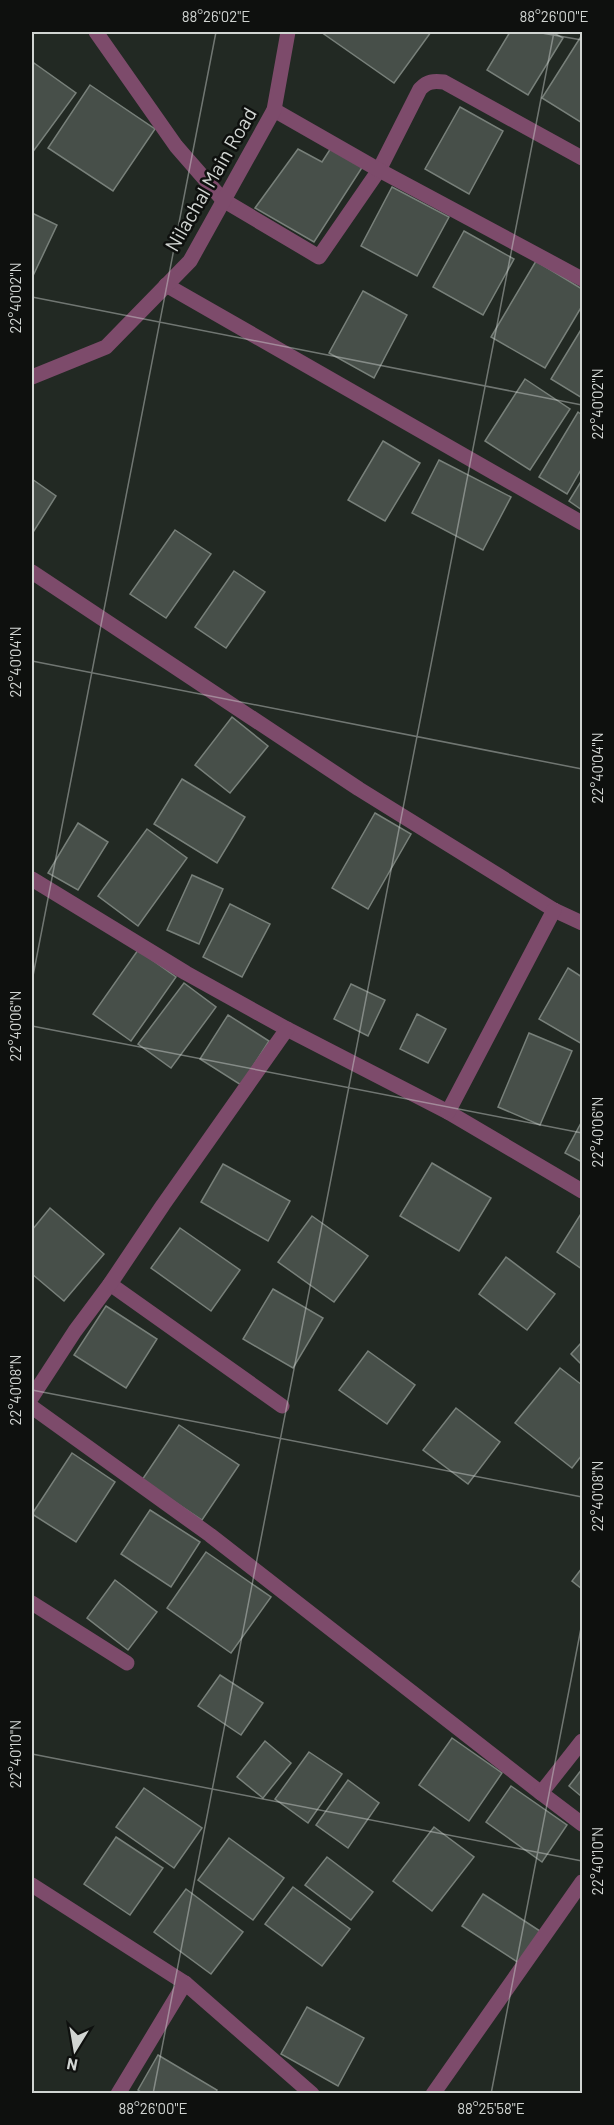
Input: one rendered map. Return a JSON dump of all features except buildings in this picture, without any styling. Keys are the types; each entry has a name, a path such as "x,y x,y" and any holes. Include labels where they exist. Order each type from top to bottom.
{"street":[{"path":"96,32 176,146 223,200 319,257 379,170 420,89 426,83 444,82 582,158"},
{"name":"Nilachal Main Road","path":"32,377 106,346 190,261 274,110 288,32"},
{"path":"274,110 379,170 582,279"},
{"path":"166,285 582,523"},
{"path":"32,572 359,789 554,910 582,924"},
{"path":"32,879 186,973 287,1029 448,1112 582,1191"},
{"path":"448,1112 554,910"},
{"path":"32,1397 75,1331 287,1029"},
{"path":"110,1284 282,1406"},
{"path":"32,1407 210,1535 582,1824"},
{"path":"32,1603 127,1663"},
{"path":"541,1793 582,1741"},
{"path":"433,2094 582,1882"},
{"path":"32,1885 185,1983 313,2093"},
{"path":"118,2094 185,1983"}]}
